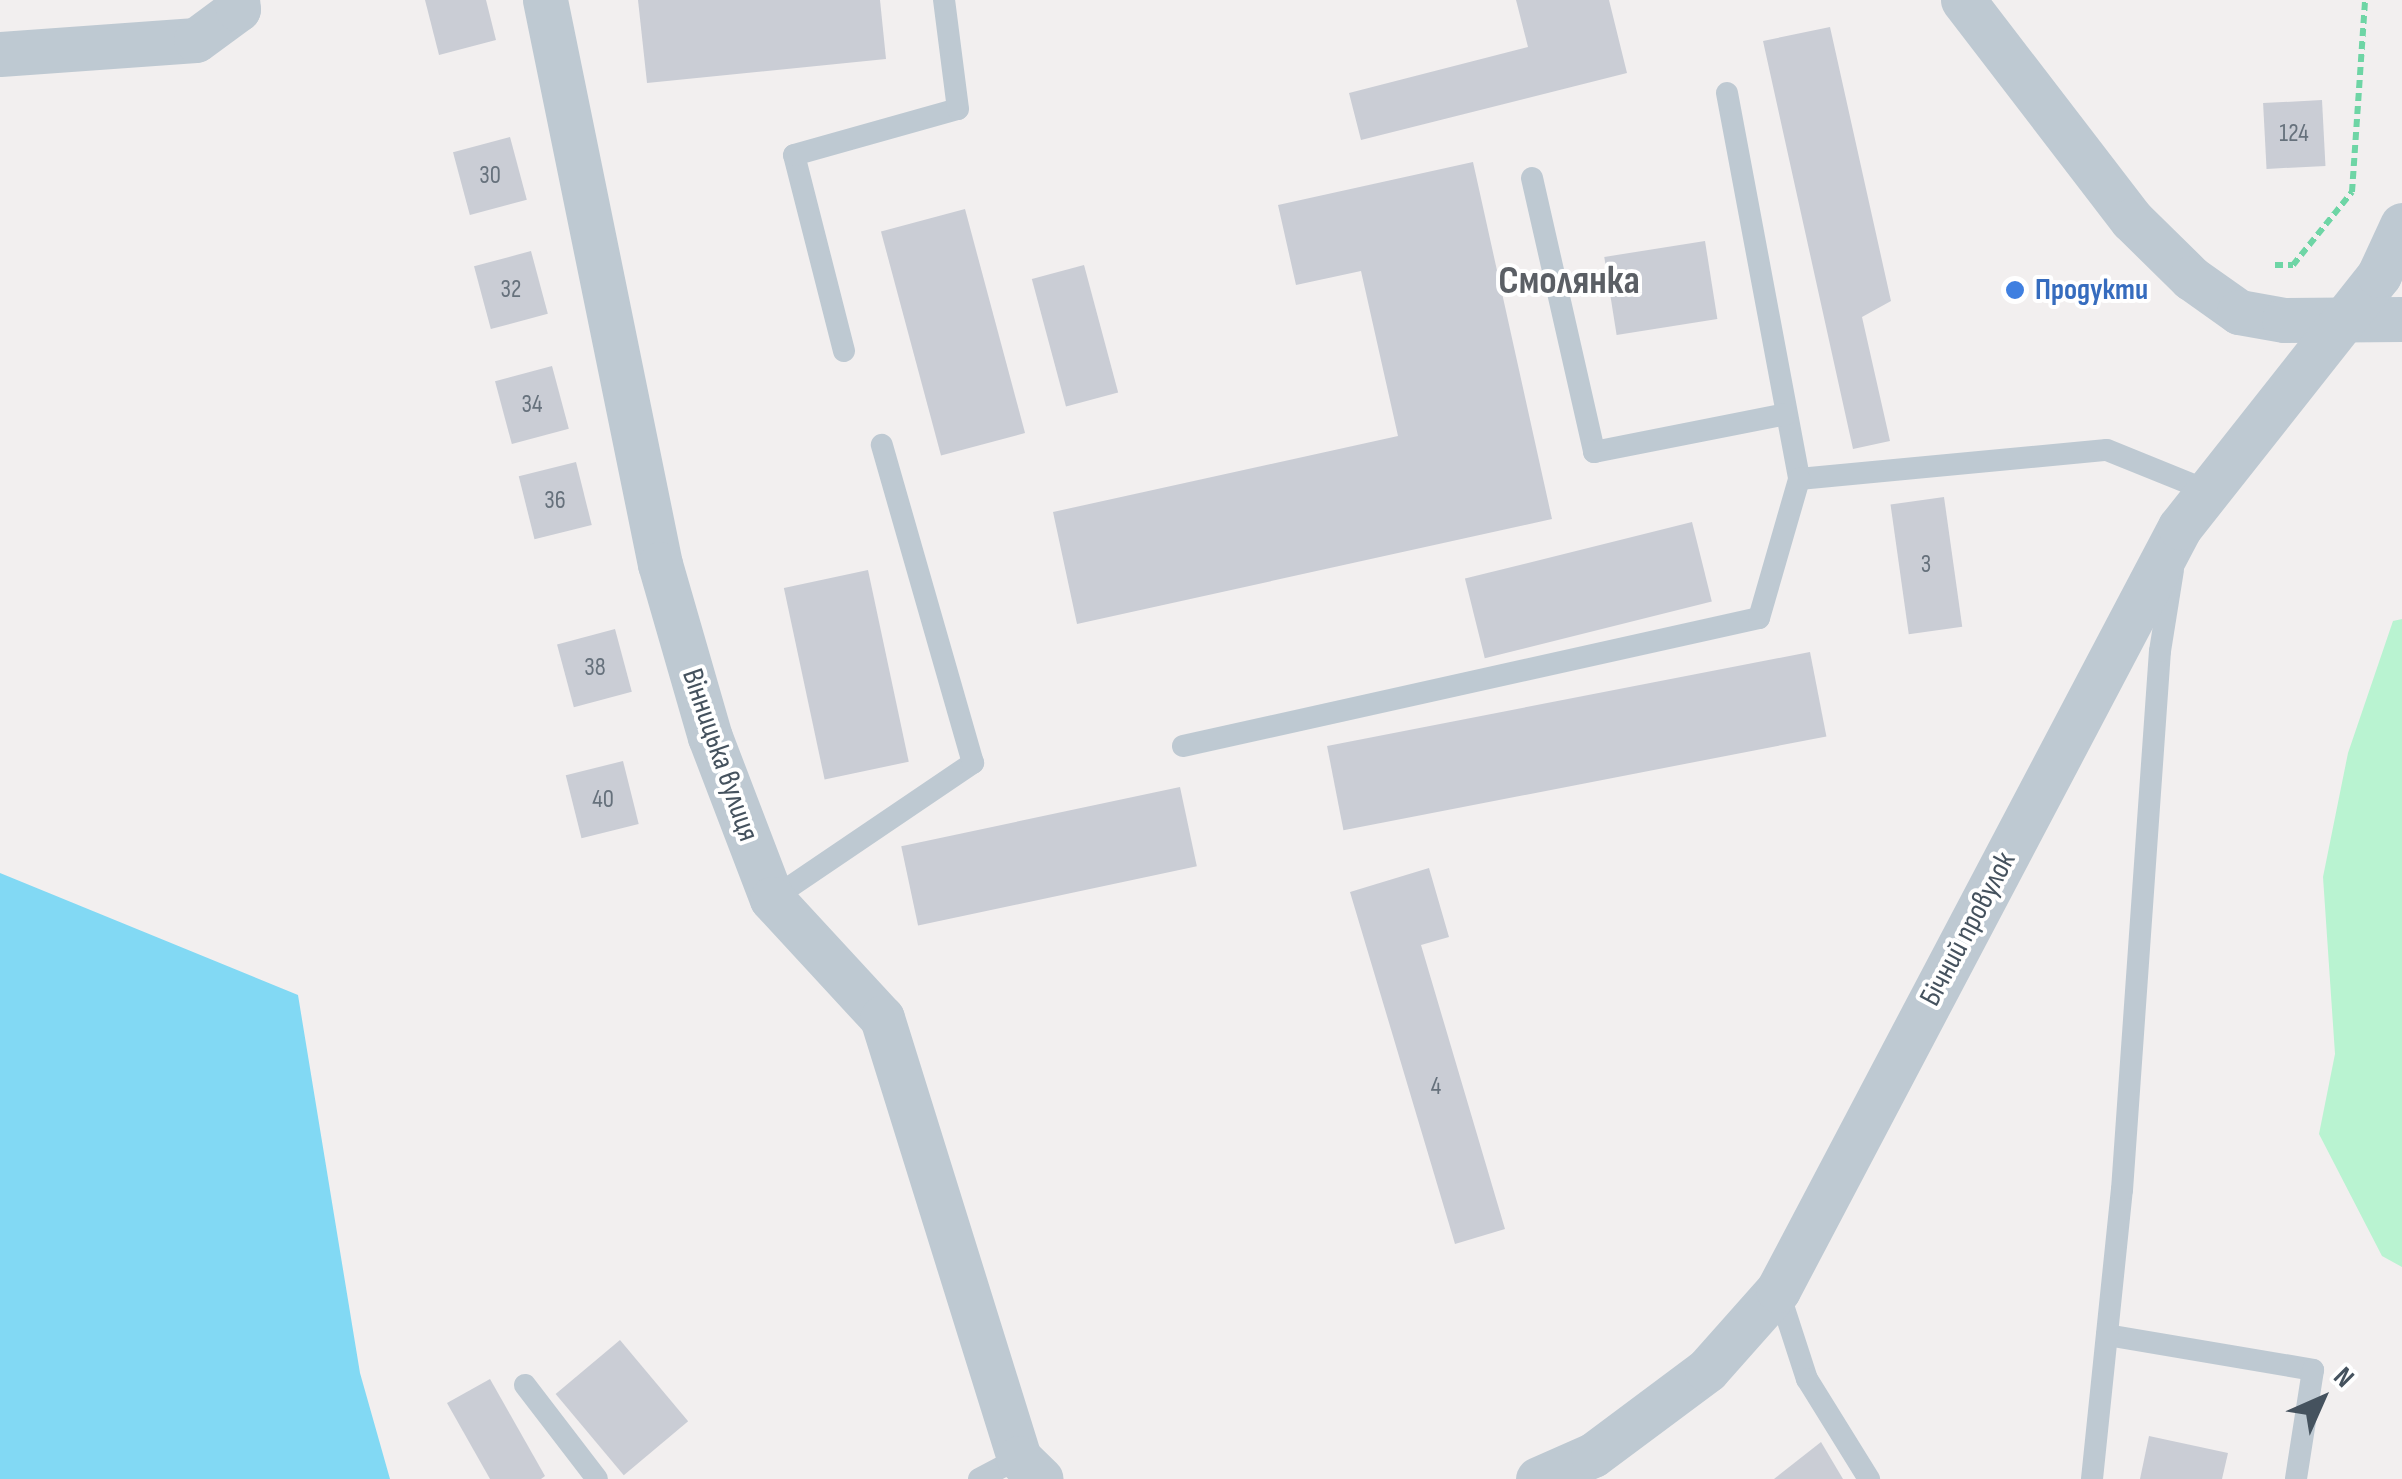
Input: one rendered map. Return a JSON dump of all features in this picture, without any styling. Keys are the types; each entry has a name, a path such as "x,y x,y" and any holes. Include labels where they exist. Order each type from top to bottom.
{"street":[{"path":"0,54 196,40 238,10 237,0"},
{"name":"Вінницька вулиця","path":"544,0 660,564 710,737 772,899 882,1018 1030,1469"},
{"path":"1963,0 2132,220 2190,278 2238,312 2284,320 2402,319"},
{"name":"Бічний провулок","path":"1538,1479 1593,1455 1707,1370 1778,1290 2180,527 2340,318 2379,275 2402,225"},
{"path":"2340,318 2402,294"}],"lane":[{"path":"844,350 794,155 958,109 944,0"},
{"path":"1182,746 1759,618 1799,479 1727,93"},
{"path":"1532,178 1594,452 1786,414"},
{"path":"772,899 973,762 882,445"},
{"path":"1799,479 2107,450 2206,490"},
{"path":"2092,1479 2107,1335 2160,650 2180,527"},
{"path":"1778,1290 1808,1379 1870,1479"},
{"path":"2107,1335 2313,1370 2296,1479"},
{"path":"525,1386 596,1479"},
{"path":"979,1479 1030,1469"}],"path":[{"path":"2275,266 2293,264 2352,192 2364,0"}],"green space":[{"path":"2402,619 2402,1267 2382,1256 2319,1134 2335,1054 2323,877 2348,753 2393,621"}],"water":[{"path":"0,873 298,995 360,1373 390,1479 0,1479"}],"building":[{"path":"425,0 486,0 496,40 439,55"},
{"path":"638,0 880,0 886,59 647,83"},
{"path":"1516,0 1609,0 1627,73 1361,140 1349,93 1528,47"},
{"path":"1830,27 1891,301 1862,317 1890,441 1853,449 1763,41"},
{"path":"2322,100 2325,166 2267,169 2263,103"},
{"path":"510,137 527,200 470,215 453,152"},
{"path":"1473,162 1552,519 1077,624 1053,512 1398,436 1361,271 1296,285 1278,205"},
{"path":"965,209 1025,433 941,456 881,232"},
{"path":"1705,241 1717,319 1617,335 1604,257"},
{"path":"531,251 548,314 491,329 474,266"},
{"path":"1084,265 1118,393 1066,406 1032,279"},
{"path":"552,366 569,429 512,444 495,381"},
{"path":"576,462 592,525 534,539 519,476"},
{"path":"1944,497 1962,627 1909,634 1891,505"},
{"path":"1692,522 1712,602 1485,658 1465,579"},
{"path":"868,570 909,762 825,780 784,588"},
{"path":"615,629 632,692 574,707 557,645"},
{"path":"1810,652 1826,736 1343,830 1327,746"},
{"path":"623,761 639,824 581,838 566,775"},
{"path":"1180,787 1197,866 918,925 901,846"},
{"path":"1429,868 1449,937 1421,945 1505,1229 1455,1244 1350,892"},
{"path":"620,1340 688,1421 624,1475 556,1394"},
{"path":"490,1379 545,1476 541,1479 490,1479 447,1403"},
{"path":"2149,1436 2228,1453 2222,1479 2140,1479"},
{"path":"1821,1442 1843,1479 1774,1479"}],"place":[{"name":"Продукти","path":"2015,290"}],"district":[{"name":"Смолянка","path":"1569,281"}]}
